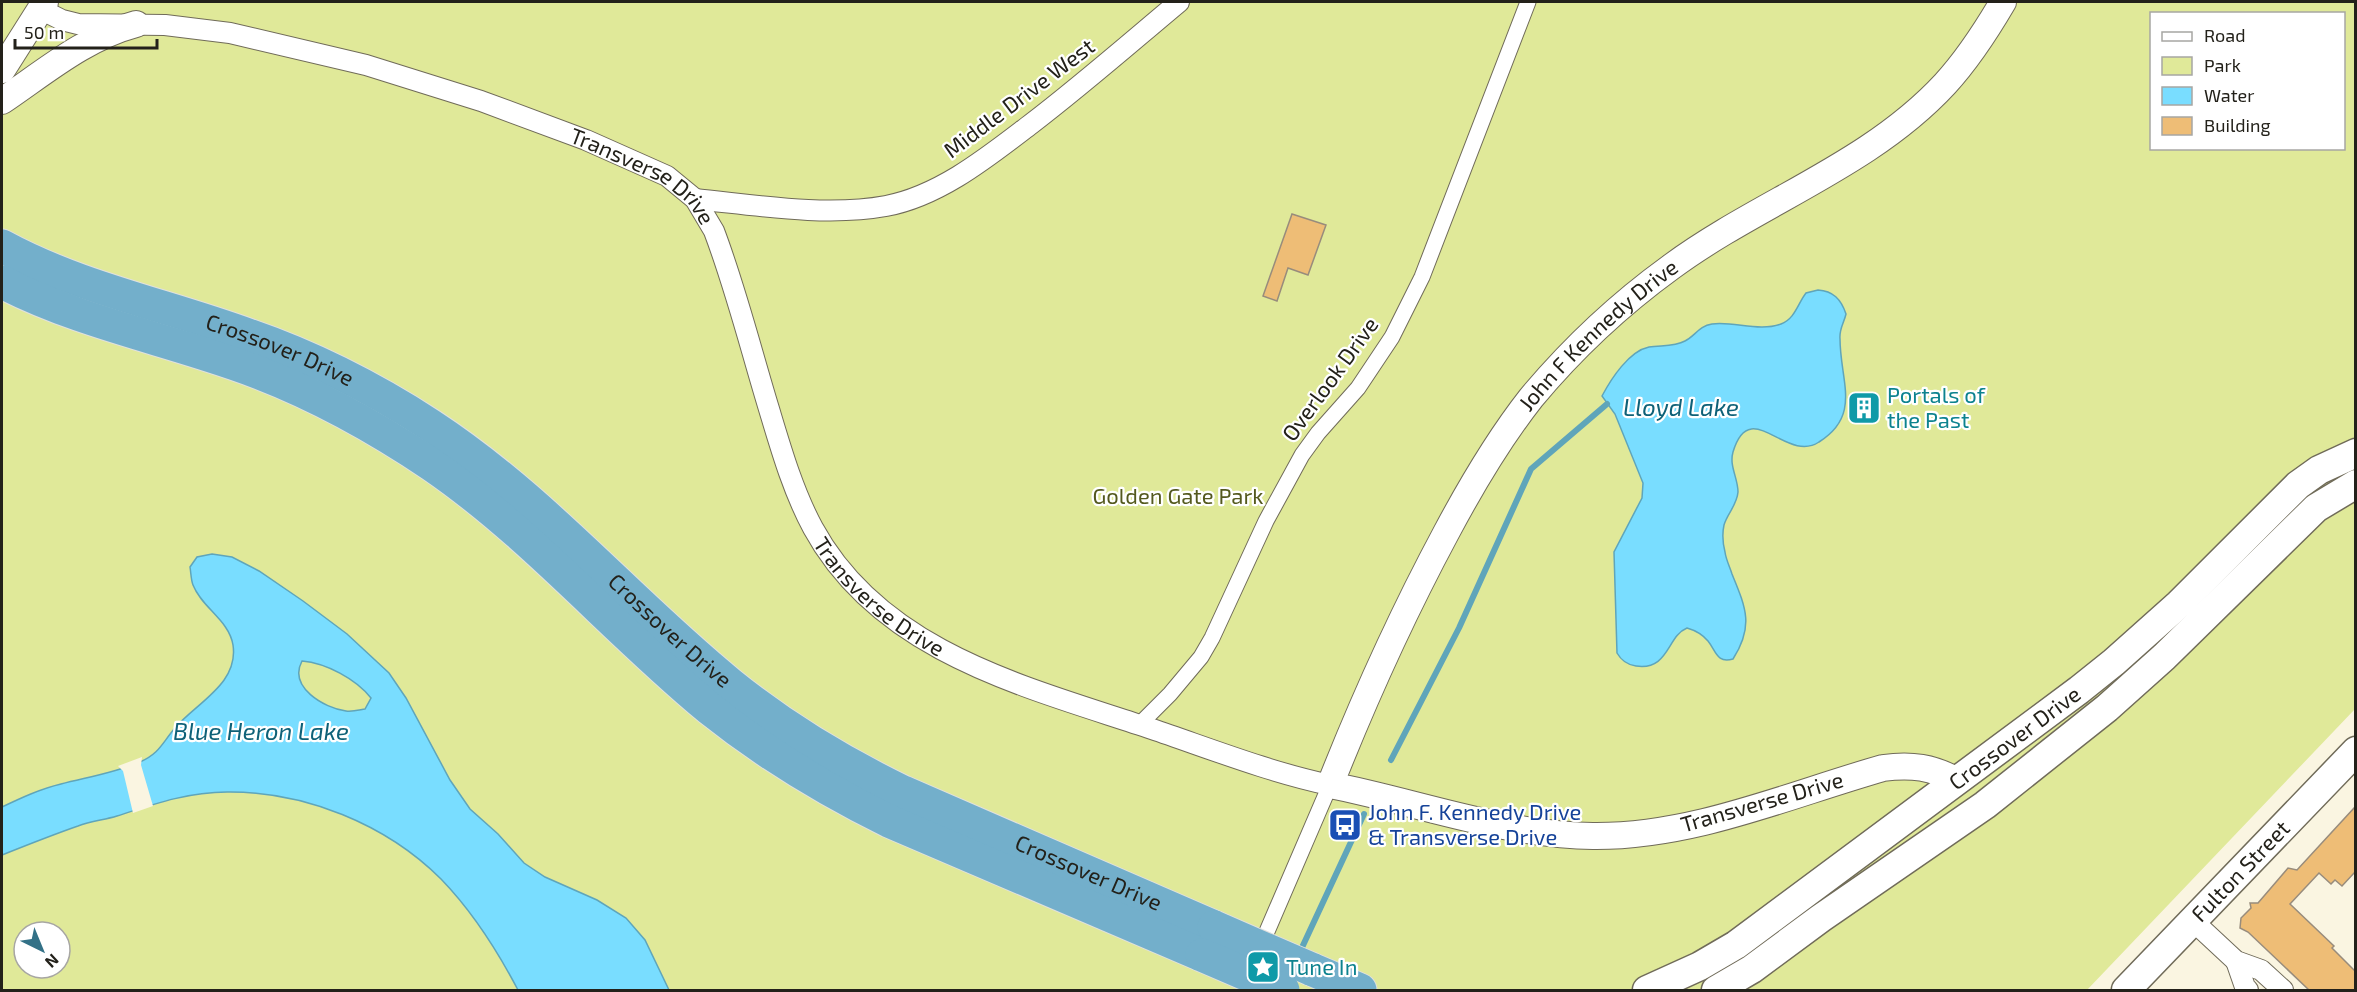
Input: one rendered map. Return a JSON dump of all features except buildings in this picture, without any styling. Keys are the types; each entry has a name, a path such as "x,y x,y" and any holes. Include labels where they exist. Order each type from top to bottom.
{"highway":[{"name":"Crossover Drive","path":"2,246 32,262 74,279 274,344 319,363 378,394 444,434 511,484 708,665 752,701 795,731 860,770 903,792 1208,941 1283,990"},
{"name":"Crossover Drive","path":"2,282 41,301 85,317 246,368 305,393 355,418 433,466 473,495 509,525 686,689 725,721 777,758 837,794 889,821 1208,941 1311,969 1360,990"}],"main road":[{"name":"Crossover Drive","path":"1647,990 1691,971 1736,945 2079,690 2145,636 2298,485 2319,470 2355,453"},
{"name":"Crossover Drive","path":"1716,990 1752,969 1984,805 2107,708 2199,625 2316,508 2355,484"},
{"path":"1885,875 1907,850 1946,818 1954,802 1957,782 1981,781 2002,776 2079,722 2107,708"},
{"name":"Fulton Street","path":"2126,990 2355,751"}],"street":[{"name":"Middle Drive West","path":"695,199 797,208 848,209 879,207 907,200 954,178 1010,140 1089,78 1179,2"},
{"name":"Overlook Drive","path":"1139,725 1170,694 1201,657 1266,521 1302,455 1318,433 1358,388 1392,337 1422,277 1528,2"},
{"name":"John F Kennedy Drive","path":"1330,785 1384,657 1438,547 1484,465 1531,399 1557,369 1610,317 1670,267 1724,232 1865,150 1919,110 1945,85 1966,60 2003,2"},
{"name":"Transverse Drive","path":"43,5 62,20 78,24 189,26 230,33 405,76 514,112 627,157 667,176 695,199 706,214 721,248 793,483 813,528 837,565 865,597 902,627 947,653 1049,695 1286,774 1505,825 1549,832 1593,836 1633,833 1705,822 1883,768 1900,766 1930,768 1957,782"},
{"path":"2,70 43,5"},
{"path":"2,101 81,46 135,24"},
{"path":"1242,990 1330,785"},
{"path":"2193,921 2236,961 2261,970 2283,990"},
{"path":"2236,961 2248,990"}],"green space":[{"name":"Golden Gate Park","path":"2,2 2355,2 2355,709 2087,990 2,990"}],"water":[{"name":"Lloyd Lake","path":"1818,290 1836,297 1846,314 1840,335 1846,396 1845,409 1832,432 1819,442 1807,446 1794,445 1759,430 1749,429 1740,436 1732,457 1738,492 1724,525 1723,539 1726,558 1746,617 1744,637 1740,647 1733,659 1723,660 1704,637 1687,628 1680,632 1655,663 1636,666 1628,663 1617,653 1614,552 1642,498 1643,483 1615,414 1602,396 1621,367 1634,354 1642,350 1681,343 1712,324 1764,327 1781,324 1793,315 1806,293"},
{"name":"Blue Heron Lake","path":"212,554 232,557 259,571 347,634 389,673 406,698 450,780 470,809 498,834 524,863 545,877 597,900 626,918 645,940 669,990 518,990 502,960 474,918 441,879 419,859 395,842 342,814 285,797 227,792 185,796 83,824 2,855 2,807 46,788 120,769 147,759 175,728 223,682 233,659 233,645 226,628 202,601 193,585 190,567 197,557","holes":["302,661 340,673 357,684 371,698 365,709 351,711 337,709 310,695 300,679 299,670"]}],"pier":[{"path":"142,757 141,765 153,806 133,813 123,771 118,766"}],"waterway":[{"path":"1391,760 1459,628 1531,469 1607,404"},
{"path":"1299,954 1364,814"}],"place":[{"name":"Portals of the Past","path":"1864,408"},
{"name":"John F. Kennedy Drive & Transverse Drive","path":"1345,825"},
{"name":"Tune In","path":"1263,967"}]}
